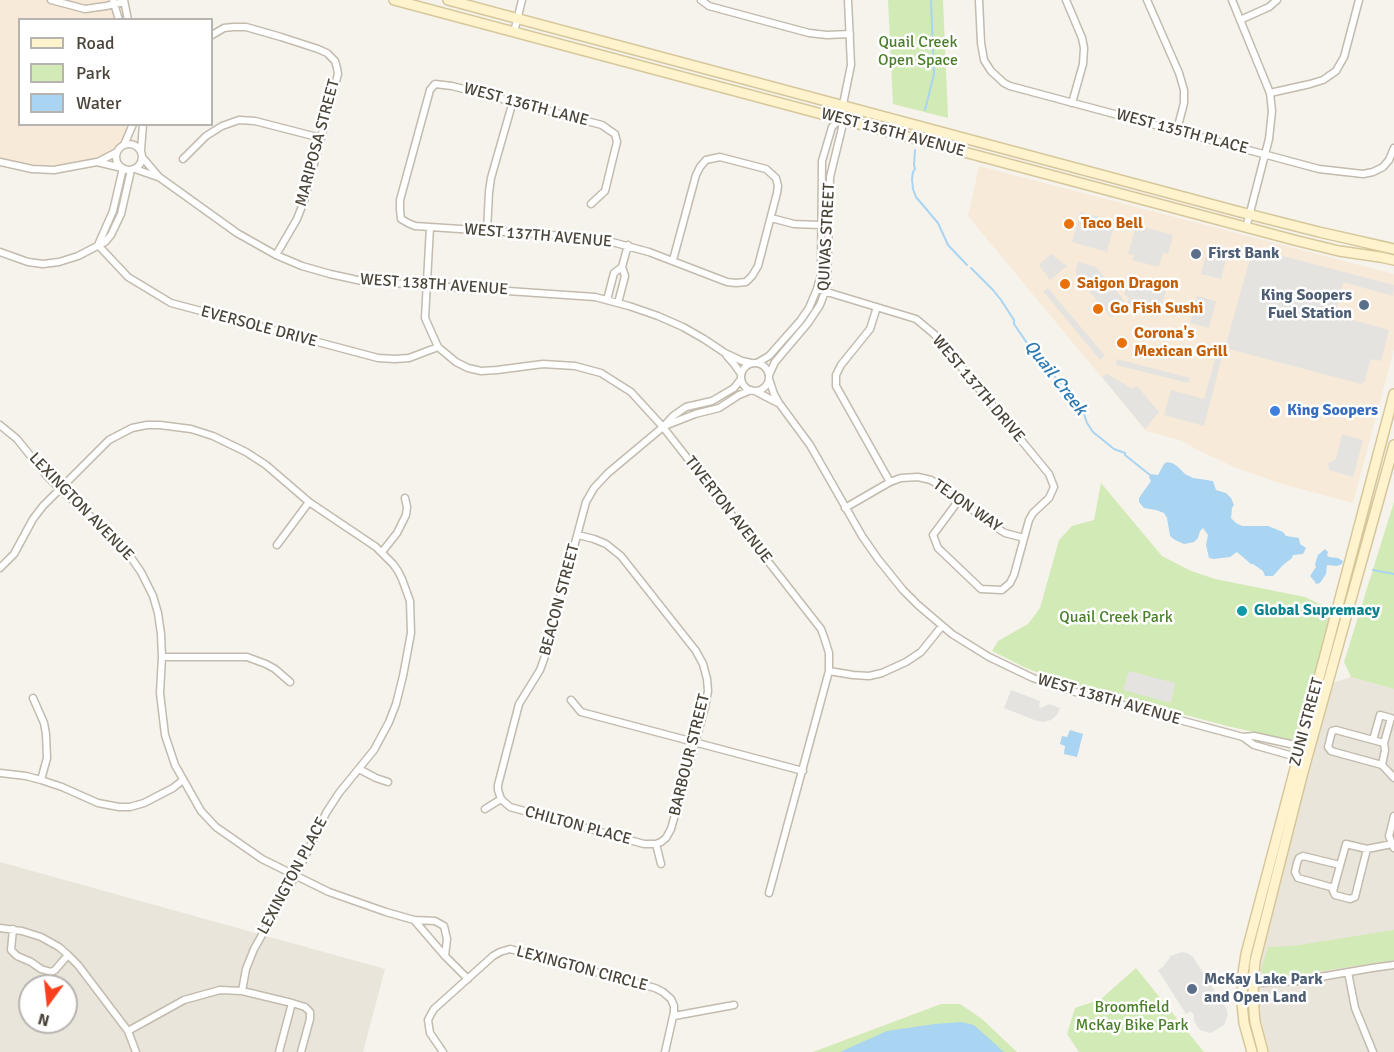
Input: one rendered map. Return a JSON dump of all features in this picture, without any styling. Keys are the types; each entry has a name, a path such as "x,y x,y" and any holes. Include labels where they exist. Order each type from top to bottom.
{"main road":[{"name":"WEST 136TH AVENUE","path":"394,0 1246,228 1317,246 1394,260"},
{"name":"WEST 136TH AVENUE","path":"448,0 1250,215 1394,249"},
{"name":"ZUNI STREET","path":"1252,1052 1244,1023 1242,1003 1246,954 1306,748 1355,563 1394,394"},
{"name":"ZUNI STREET","path":"1355,563 1394,445"},
{"name":"ZUNI STREET","path":"1263,1052 1255,1022 1253,983 1303,758"}],"street":[{"path":"51,0 85,9 124,1 128,18"},
{"path":"514,32 522,0"},
{"path":"701,0 709,6 809,33 850,34"},
{"name":"QUIVAS STREET","path":"769,377 775,362 808,323 820,305 825,292 828,270 830,177 842,129 840,119 851,71 848,0"},
{"name":"WEST 135TH PLACE","path":"980,0 984,60 991,71 1010,86 1336,172 1363,174 1378,170 1389,160 1394,148"},
{"path":"1066,0 1084,48 1083,64 1072,103"},
{"path":"1147,0 1179,73 1184,90 1184,103 1177,130"},
{"path":"1232,0 1270,93 1272,120 1266,154 1246,228"},
{"path":"1240,20 1269,7 1277,0"},
{"path":"1270,93 1323,80 1336,70 1344,57 1359,0"},
{"path":"114,2 118,18"},
{"name":"MARIPOSA STREET","path":"213,34 224,28 246,27 318,49 327,53 335,62 338,74 304,201 297,219 276,255"},
{"name":"WEST 136TH LANE","path":"435,84 452,86 602,125 615,135 617,142 605,191 591,204"},
{"name":"WEST 137TH AVENUE","path":"435,84 427,99 400,200 401,219 415,226 566,236 628,245 736,284 746,282 758,266 771,218"},
{"path":"487,231 491,178 513,101"},
{"name":"QUIVAS STREET","path":"754,363 769,356 800,321 809,308 817,289 821,275 822,162 832,127 840,119"},
{"path":"183,159 206,136 222,126 239,120 255,121 321,138"},
{"path":"0,162 32,169 54,170 97,162 117,152 124,145 132,126"},
{"path":"97,162 133,169 141,164 142,126"},
{"path":"124,145 135,145 141,154"},
{"path":"117,152 117,162 122,168"},
{"name":"WEST 138TH AVENUE","path":"141,154 159,177 237,233 276,255 311,268 362,281 573,295 607,300 658,316 704,339 724,353 734,364 741,377"},
{"path":"673,260 696,175 706,160 720,157 766,169 776,178 778,186 771,218 794,224 820,225"},
{"path":"98,246 112,211 122,168"},
{"path":"0,252 28,262 43,264 78,256 105,242 121,214 133,169"},
{"name":"WEST 138TH AVENUE","path":"133,169 159,177"},
{"name":"TIVERTON AVENUE","path":"430,227 425,318 438,347 456,362 468,368 481,371 543,364 575,366 601,373 631,392 663,427 821,629 829,653 829,671 769,893"},
{"path":"618,303 625,276 622,267 628,245"},
{"name":"EVERSOLE DRIVE","path":"98,246 128,277 171,303 378,358 409,358 438,347"},
{"path":"607,300 614,273 622,267"},
{"name":"WEST 137TH DRIVE","path":"817,289 916,319 934,334 1049,474 1054,487 1049,498 1033,513 1024,538"},
{"path":"877,307 870,330 840,365 836,375 836,386 890,482"},
{"name":"WEST 138TH AVENUE","path":"724,353 754,363"},
{"path":"754,363 765,367 769,377 762,389 752,390 744,386 741,377 744,368 754,363"},
{"name":"BEACON STREET","path":"501,799 498,785 519,704 540,670 544,659 586,502 594,488 608,472 663,427 673,416 686,407 712,401 734,388 741,377"},
{"name":"WEST 138TH AVENUE","path":"769,377 779,403 810,445 862,536 888,573 918,605 942,626 1008,668 1064,689 1243,737 1254,736 1306,748"},
{"name":"WEST 138TH AVENUE","path":"752,390 779,403"},
{"name":"BEACON STREET","path":"663,427 686,417 719,408 739,395 752,390"},
{"name":"LEXINGTON AVENUE","path":"0,425 17,439 60,489 116,538 141,572 153,596 158,613 162,657 160,693 165,735 175,765 201,811 216,827 262,859 329,892 414,920 435,921 444,926 447,939 445,956"},
{"name":"LEXINGTON PLACE","path":"0,568 10,559 43,506 114,436 132,428 160,425 191,429 238,447 266,465 309,502 382,552 398,571 407,591 411,611 411,633 396,704 381,740 326,813 296,875 254,949 246,969 242,991"},
{"name":"TEJON WAY","path":"845,508 890,482 910,476 924,478 944,488 1000,530 1024,538"},
{"path":"382,552 397,533 406,515 405,498"},
{"path":"959,500 933,535 938,548 981,589 1002,590 1010,583 1024,538"},
{"path":"277,545 309,502"},
{"name":"BARBOUR STREET","path":"578,535 606,544 621,556 696,651 707,679 708,691 671,829 666,838 656,844"},
{"path":"829,671 869,676 882,673 921,652 942,626"},
{"path":"162,657 247,657 275,669 290,682"},
{"path":"33,698 44,723 46,734 47,758 42,780"},
{"path":"571,700 581,712 802,771"},
{"path":"1373,740 1380,715 1391,718 1384,743 1382,765"},
{"path":"1384,743 1336,730 1332,731 1328,747 1331,751 1382,765 1394,778"},
{"name":"WEST 138TH AVENUE","path":"1243,737 1254,745 1303,758"},
{"path":"359,769 388,782"},
{"path":"0,773 42,780 98,803 119,807 144,803 173,788 183,780"},
{"path":"485,809 501,799"},
{"name":"CHILTON PLACE","path":"501,799 510,807 519,810 644,844 656,844"},
{"path":"1367,849 1356,897 1350,899 1335,895 1333,891 1346,844 1367,849 1393,846 1389,836 1394,816"},
{"path":"656,844 661,864"},
{"path":"1334,888 1298,878 1295,872 1297,863 1303,856 1340,865"},
{"path":"414,920 468,979"},
{"path":"0,928 13,929 40,937 68,955 128,1031 136,1052"},
{"path":"13,929 11,950 17,956 41,969 51,972 55,970 68,955"},
{"name":"LEXINGTON CIRCLE","path":"443,1052 430,1033 428,1020 434,1009 500,952 510,949 660,990 671,999 674,1016"},
{"path":"1242,984 1297,981 1394,965"},
{"path":"1348,972 1355,1008 1373,1052"},
{"path":"128,1031 184,1000 220,990 242,991 305,1007 310,1012 301,1052"},
{"path":"279,1052 292,1003"},
{"path":"665,1052 674,1016 734,1005"}],"shaded area":[{"path":"0,0 114,0 119,18 18,18 18,126 133,126 124,145 97,162 54,170 0,162"},
{"path":"979,166 1394,274 1394,349 1353,503 1279,483 1234,467 1180,440 1146,431 968,216"},
{"path":"1080,212 1115,221 1107,252 1072,242"},
{"path":"1136,225 1173,235 1168,254 1163,253 1159,267 1132,260 1134,255 1128,254"},
{"path":"1207,251 1227,256 1221,279 1201,274"},
{"path":"1263,251 1394,285 1393,296 1343,282 1335,315 1389,330 1381,361 1372,359 1370,361 1365,381 1361,384 1225,348 1251,255"},
{"path":"1051,254 1067,266 1050,280 1039,265"},
{"path":"1078,262 1096,267 1124,300 1112,318 1077,277"},
{"path":"1129,276 1167,288 1158,317 1126,307 1129,298 1124,294"},
{"path":"1048,288 1105,356 1100,360 1043,291"},
{"path":"1197,296 1216,301 1209,328 1190,323"},
{"path":"1216,356 1222,357 1204,426 1164,415 1171,390 1204,399"},
{"path":"1117,359 1190,378 1188,383 1116,365"},
{"path":"1107,374 1133,389 1137,386 1159,412 1145,429 1102,377"},
{"path":"1342,434 1363,440 1353,477 1329,470 1328,464 1336,459"},
{"path":"1129,671 1175,683 1171,703 1123,690"},
{"path":"1351,677 1394,689 1394,1052 1267,1052 1258,1020 1256,997 1258,967 1332,683"},
{"path":"1011,690 1040,701 1041,708 1049,704 1060,708 1057,715 1043,722 1004,708"},
{"path":"0,862 385,969 363,1052 0,1052"},
{"name":"McKay Lake Park and Open Land","path":"1182,952 1193,957 1226,1008 1228,1014 1224,1025 1211,1033 1200,1030 1191,1011 1186,1014 1158,970 1171,956"}],"green space":[{"name":"Quail Creek Open Space","path":"888,0 943,0 948,118 893,104"},
{"name":"Quail Creek Park","path":"1101,483 1162,556 1191,571 1215,579 1305,597 1334,608 1300,737 1289,740 1227,726 1065,683 1026,668 992,651 998,641 1028,624 1040,608 1059,540 1072,526 1094,520"},
{"path":"1394,502 1394,689 1351,677 1344,662"},
{"path":"1394,930 1394,960 1277,978 1265,977 1261,970 1268,947 1293,946"},
{"name":"Broomfield McKay Bike Park","path":"1136,968 1204,1052 1079,1052 1067,1034 1075,1008 1101,999"},
{"path":"941,1004 960,1004 982,1019 1017,1052 813,1052"}],"water":[{"path":"1167,462 1177,466 1193,478 1213,481 1216,490 1226,493 1231,498 1234,505 1231,518 1236,523 1242,526 1268,526 1283,532 1286,536 1299,538 1300,544 1306,548 1303,554 1293,555 1273,576 1265,576 1263,571 1237,552 1230,557 1209,558 1206,545 1208,535 1203,528 1194,542 1184,544 1175,540 1170,536 1164,513 1144,508 1139,502 1139,498 1151,481 1149,477 1151,474 1158,475"},
{"path":"1325,549 1329,557 1343,561 1337,566 1327,565 1326,574 1320,583 1316,584 1310,576 1316,567 1318,555"},
{"path":"1070,730 1083,734 1077,757 1064,754 1065,746 1060,744 1062,736 1067,737"},
{"path":"961,1022 974,1025 1004,1052 840,1052 887,1031"}],"waterway":[{"name":"Quail Creek","path":"925,110 934,74 931,0"},
{"name":"Quail Creek","path":"915,150 915,169 912,179 916,197 938,223 948,245 967,265"},
{"name":"Quail Creek","path":"971,268 1001,300 1027,343 1060,382 1074,404 1083,411 1093,432 1114,449 1125,453 1150,475"},
{"name":"Quail Creek","path":"1373,570 1394,574"}],"place":[{"name":"Taco Bell","path":"1069,224"},
{"name":"First Bank","path":"1196,254"},
{"name":"Saigon Dragon","path":"1065,284"},
{"name":"King Soopers Fuel Station","path":"1364,305"},
{"name":"Go Fish Sushi","path":"1098,309"},
{"name":"Corona's Mexican Grill","path":"1122,343"},
{"name":"King Soopers","path":"1275,411"},
{"name":"Global Supremacy","path":"1242,611"},
{"name":"McKay Lake Park and Open Land","path":"1192,989"}]}
